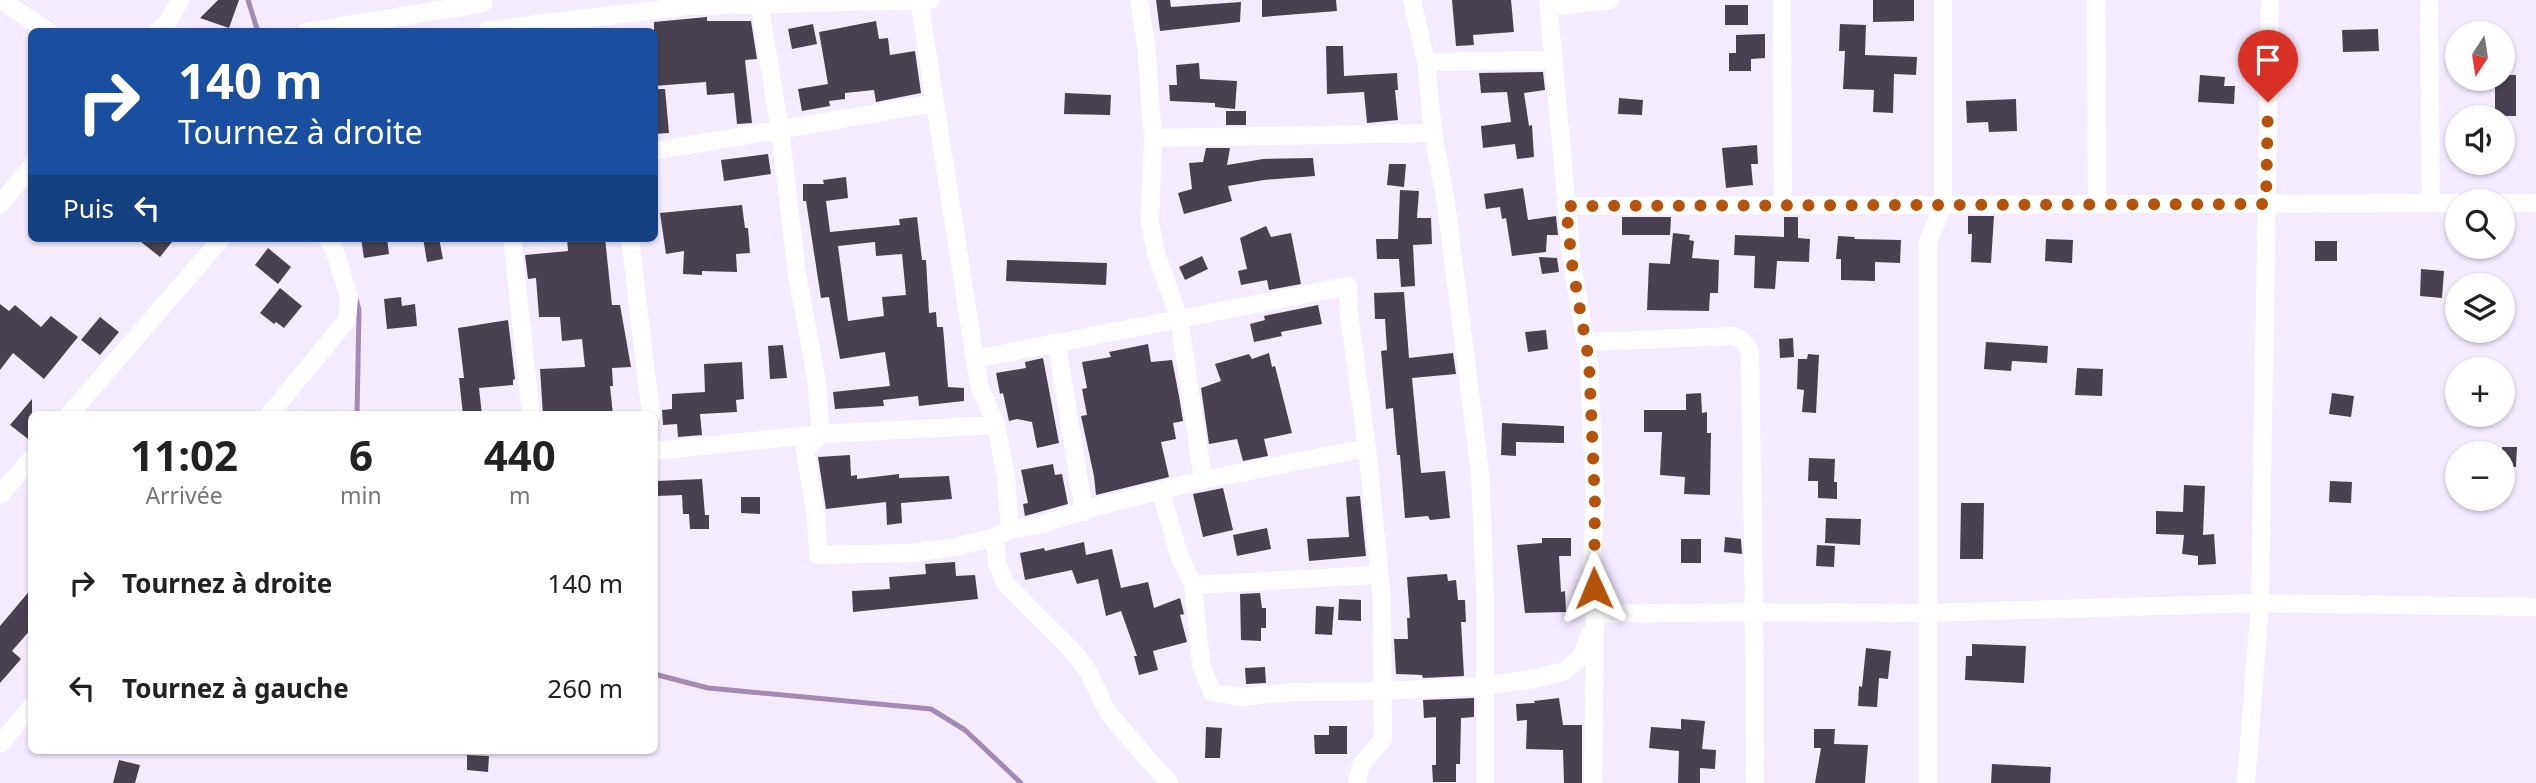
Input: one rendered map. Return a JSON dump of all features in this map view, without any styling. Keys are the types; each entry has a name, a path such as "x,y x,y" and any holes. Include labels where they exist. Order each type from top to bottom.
{"street":[{"path":"1,0 43,28"},
{"path":"167,28 180,0"},
{"path":"535,28 614,23 689,6 923,0 934,103 979,385 996,425 1006,476 997,563 1005,583 1073,652 1088,671 1108,713 1168,783"},
{"path":"1139,0 1146,46 1153,138 1150,222 1155,250 1179,318 1203,480"},
{"path":"1412,0 1426,62 1433,133 1446,203 1480,472 1485,594 1485,783"},
{"path":"1593,783 1595,614 1592,562 1595,503 1587,342 1572,264 1548,4 1610,0"},
{"path":"1782,0 1783,205"},
{"path":"1928,783 1928,242 1943,205 1943,0"},
{"path":"2096,0 2097,204"},
{"path":"2246,783 2260,603 2270,0"},
{"path":"2429,0 2431,203"},
{"path":"329,28 483,1 488,28"},
{"path":"759,3 780,131 797,274 816,377 821,434 806,450 816,516 818,555 913,553 955,547 1043,524 1098,506 1203,480 1367,448"},
{"path":"1426,62 1553,60"},
{"path":"658,150 934,103"},
{"path":"1153,138 1433,133"},
{"path":"0,204 28,171"},
{"path":"2515,203 2536,202"},
{"path":"1566,206 2445,203"},
{"path":"72,411 219,242"},
{"path":"272,411 347,320 349,298 335,251 329,242"},
{"path":"512,242 531,411"},
{"path":"630,242 651,411"},
{"path":"975,359 1348,286 1382,600 1383,739 1361,765 1357,783"},
{"path":"1587,342 1733,336 1742,339 1750,353 1755,783"},
{"path":"1057,345 1084,512"},
{"path":"658,451 821,434 996,425"},
{"path":"0,495 28,463"},
{"path":"1161,492 1180,555 1193,585 1201,666 1212,692 1241,697 1293,692 1383,691 1483,686 1539,678 1565,671 1582,656 1595,614"},
{"path":"1193,585 1378,575"},
{"path":"1595,614 1928,613 2260,603 2536,607"},
{"path":"0,744 28,711"}],"building":[{"path":"218,0 239,0 229,28 200,18"},
{"path":"1156,0 1170,0 1171,7 1241,2 1240,22 1160,31"},
{"path":"1262,0 1336,0 1337,11 1262,17"},
{"path":"1452,0 1511,0 1514,32 1473,35 1474,45 1456,46"},
{"path":"1873,0 1914,0 1914,21 1873,22"},
{"path":"1725,5 1748,5 1748,25 1725,25"},
{"path":"707,17 707,21 751,21 757,59 745,60 752,123 737,124 734,93 707,95 706,82 658,86 658,28 654,28 654,22"},
{"path":"876,21 879,39 888,38 890,55 915,51 921,93 876,102 874,90 845,93 845,99 829,101 830,106 802,111 798,89 828,84 819,32"},
{"path":"813,24 817,44 792,49 788,29"},
{"path":"1840,24 1866,25 1865,55 1917,57 1916,75 1894,74 1893,113 1873,112 1874,90 1843,89 1845,51 1839,51"},
{"path":"2378,29 2379,51 2343,52 2342,30"},
{"path":"1765,34 1765,58 1751,59 1751,71 1729,71 1729,53 1736,53 1736,35"},
{"path":"1326,46 1343,46 1344,76 1397,73 1398,90 1395,90 1398,120 1367,123 1364,92 1327,94"},
{"path":"1199,63 1200,79 1237,81 1235,109 1215,107 1215,103 1170,101 1169,85 1177,85 1176,65"},
{"path":"1543,72 1545,90 1524,93 1529,126 1532,125 1534,157 1517,159 1515,144 1483,148 1481,126 1511,122 1507,92 1481,93 1479,73"},
{"path":"2200,75 2225,77 2224,86 2235,86 2234,104 2198,102"},
{"path":"2516,75 2516,116 2515,105 2495,105 2495,91 2515,91"},
{"path":"658,89 665,89 669,133 658,134"},
{"path":"1065,93 1111,95 1110,115 1064,114"},
{"path":"1619,98 1643,100 1642,115 1618,114"},
{"path":"2016,99 2017,131 1989,132 1988,122 1967,123 1966,101"},
{"path":"1226,111 1246,111 1246,125 1226,125"},
{"path":"1757,145 1758,164 1751,164 1753,185 1726,188 1722,148"},
{"path":"1206,148 1230,148 1227,165 1263,159 1313,158 1315,176 1228,186 1232,201 1184,214 1178,193 1192,189 1189,163 1203,162"},
{"path":"768,154 771,174 724,181 721,160"},
{"path":"1389,164 1406,164 1404,187 1387,185"},
{"path":"846,177 848,198 826,201 830,232 900,225 899,219 917,217 922,260 926,260 929,313 936,312 937,327 943,327 948,387 964,388 964,401 919,406 918,396 883,400 884,406 835,409 833,392 890,386 885,352 840,359 829,297 821,298 806,201 803,201 803,184 824,184 823,180","holes":["875,242 876,256 902,254 906,295 882,297 884,316 848,321 838,246"]},
{"path":"1523,188 1528,220 1556,216 1558,235 1547,235 1546,252 1512,256 1506,218 1502,219 1500,207 1486,209 1484,194"},
{"path":"1400,190 1419,191 1417,218 1431,218 1432,244 1413,245 1415,286 1401,287 1399,259 1377,259 1376,239 1398,239"},
{"path":"742,205 745,228 748,228 750,253 736,254 737,272 702,271 702,275 683,274 684,251 666,254 660,213"},
{"path":"1968,216 1994,216 1991,263 1971,262 1972,234 1968,234"},
{"path":"1622,217 1671,217 1670,235 1622,235"},
{"path":"1784,217 1798,217 1798,238 1810,239 1809,262 1777,261 1775,289 1754,288 1755,256 1734,255 1735,235 1784,237"},
{"path":"1266,226 1271,237 1291,233 1301,284 1269,290 1267,280 1241,285 1238,271 1247,269 1240,238"},
{"path":"1673,233 1690,235 1689,240 1694,241 1692,258 1719,260 1718,293 1710,293 1709,311 1647,310 1649,263 1670,264"},
{"path":"1838,236 1901,240 1900,263 1875,262 1875,281 1841,280 1841,259 1836,259"},
{"path":"2046,239 2073,240 2072,263 2045,261"},
{"path":"2315,241 2337,241 2337,261 2315,261"},
{"path":"141,242 172,242 160,257"},
{"path":"362,242 388,242 389,254 364,258"},
{"path":"424,242 440,242 443,259 427,262"},
{"path":"567,242 605,242 612,305 620,305 631,367 612,368 613,386 610,386 613,411 543,411 540,369 585,367 582,339 562,341 560,317 539,317 536,278 528,279 525,255 568,251"},
{"path":"268,248 291,267 278,284 255,265"},
{"path":"1202,256 1208,269 1185,280 1179,267"},
{"path":"1539,257 1557,258 1559,272 1542,274"},
{"path":"1007,260 1107,263 1106,285 1006,281"},
{"path":"2421,269 2444,271 2442,298 2420,296"},
{"path":"280,288 302,306 284,328 260,313"},
{"path":"1404,292 1409,358 1453,353 1456,374 1412,378 1421,473 1445,471 1450,518 1405,518 1393,408 1386,409 1381,351 1387,350 1385,319 1375,319 1374,293"},
{"path":"401,297 402,306 415,304 417,326 387,329 384,299"},
{"path":"0,304 9,311 15,305 41,327 51,316 78,337 44,379 13,353 0,370"},
{"path":"1318,305 1322,324 1281,332 1282,336 1254,342 1250,324 1265,320 1264,316"},
{"path":"100,317 119,332 100,355 81,340"},
{"path":"508,320 515,379 513,385 479,388 482,411 463,411 459,378 464,378 458,328"},
{"path":"1546,330 1548,349 1528,352 1525,332"},
{"path":"1793,338 1794,357 1780,358 1779,339"},
{"path":"1986,342 2048,346 2047,363 2012,361 2011,371 1984,369"},
{"path":"1148,344 1151,362 1172,360 1183,421 1173,423 1176,439 1161,442 1169,477 1096,495 1081,416 1087,415 1082,389 1087,388 1082,362 1111,357 1109,352"},
{"path":"783,345 787,378 770,379 768,346"},
{"path":"1269,353 1272,367 1275,366 1292,433 1264,439 1268,456 1243,461 1237,439 1209,444 1201,388 1221,381 1215,364 1249,354 1252,359"},
{"path":"1808,354 1819,355 1816,413 1802,412 1804,390 1797,389 1798,359 1807,359"},
{"path":"1043,358 1059,443 1037,448 1032,422 1017,419 1009,421 996,373 1026,368 1025,362"},
{"path":"742,362 744,399 736,400 737,412 700,414 702,435 678,437 677,424 663,425 662,410 672,409 672,394 705,392 704,364"},
{"path":"2077,368 2103,369 2102,396 2075,395"},
{"path":"1701,393 1702,413 1707,412 1707,433 1711,433 1710,495 1684,494 1685,477 1660,475 1662,432 1644,432 1644,410 1686,410 1686,394"},
{"path":"2332,393 2354,396 2351,417 2329,414"},
{"path":"32,399 32,411 28,411 28,439 10,425"},
{"path":"1502,423 1564,426 1564,443 1516,442 1516,456 1501,455"},
{"path":"850,455 851,476 857,475 857,479 899,474 899,478 949,476 952,499 901,503 902,523 887,525 886,502 826,509 818,457"},
{"path":"1809,458 1835,459 1834,482 1837,482 1837,499 1818,498 1818,481 1808,481"},
{"path":"1053,464 1055,475 1062,474 1068,504 1025,516 1023,504 1028,503 1021,470"},
{"path":"702,479 709,529 690,529 689,514 683,514 682,495 658,496 658,481"},
{"path":"2330,481 2352,482 2351,503 2329,502"},
{"path":"2184,485 2205,486 2203,535 2214,534 2216,564 2198,565 2198,556 2182,554 2184,535 2156,534 2156,511 2183,512"},
{"path":"1223,488 1233,530 1203,537 1193,494"},
{"path":"1360,496 1366,556 1309,561 1307,539 1349,537 1346,497"},
{"path":"741,497 760,497 760,514 741,513"},
{"path":"1961,503 1984,503 1983,559 1960,559"},
{"path":"1826,518 1861,519 1860,545 1825,543"},
{"path":"1267,528 1271,549 1237,556 1233,535"},
{"path":"1725,537 1741,539 1742,554 1724,552"},
{"path":"1542,538 1571,538 1571,556 1559,556 1561,592 1565,591 1566,612 1525,613 1517,545 1542,543"},
{"path":"1681,539 1701,539 1701,563 1681,563"},
{"path":"1084,542 1086,555 1112,549 1121,588 1148,582 1154,608 1180,598 1184,614 1180,615 1187,642 1153,651 1158,670 1139,675 1134,656 1137,656 1121,611 1106,616 1098,579 1077,584 1072,570 1025,580 1020,553 1044,548 1045,551"},
{"path":"1817,545 1835,546 1834,567 1816,566"},
{"path":"955,562 956,576 975,575 978,599 853,612 852,591 890,589 889,577 926,574 925,564"},
{"path":"1447,574 1448,581 1456,580 1458,600 1465,600 1466,622 1461,622 1464,676 1423,678 1422,675 1396,674 1394,639 1408,639 1407,618 1410,618 1407,577"},
{"path":"28,593 28,633 12,651 21,659 0,683 0,626"},
{"path":"1260,593 1262,608 1266,608 1266,628 1261,628 1261,641 1241,640 1240,594"},
{"path":"1339,599 1361,600 1361,621 1338,620"},
{"path":"1316,606 1334,607 1332,635 1315,634"},
{"path":"1972,644 2026,646 2024,683 1965,680 1966,656 1972,656"},
{"path":"1866,648 1891,651 1888,679 1879,678 1877,707 1858,706"},
{"path":"1265,667 1266,683 1246,684 1245,668"},
{"path":"1474,698 1474,717 1461,718 1460,764 1456,764 1456,782 1433,782 1432,765 1436,765 1436,717 1424,718 1423,700"},
{"path":"1559,698 1563,725 1582,725 1582,783 1564,783 1563,750 1526,749 1527,720 1517,721 1516,704"},
{"path":"1681,719 1705,721 1702,749 1716,750 1715,769 1700,768 1700,783 1678,783 1679,751 1649,748 1651,727 1681,729"},
{"path":"1329,726 1347,726 1347,754 1315,754 1314,735 1329,735"},
{"path":"1206,727 1222,728 1220,758 1205,758"},
{"path":"1814,729 1835,729 1834,744 1868,745 1865,783 1815,783 1821,748 1814,748"},
{"path":"467,755 489,756 488,772 467,770"},
{"path":"119,760 140,765 135,783 113,783"},
{"path":"1992,764 2051,767 2050,783 1991,783"}],"waterway":[{"path":"248,0 257,28"},
{"path":"356,299 359,310 357,411"},
{"path":"658,675 708,688 931,709 965,730 1021,783"}],"route":[{"path":"1594,588 1592,562 1595,503 1589,361 1572,264 1566,206 2266,204 2268,102"}]}
